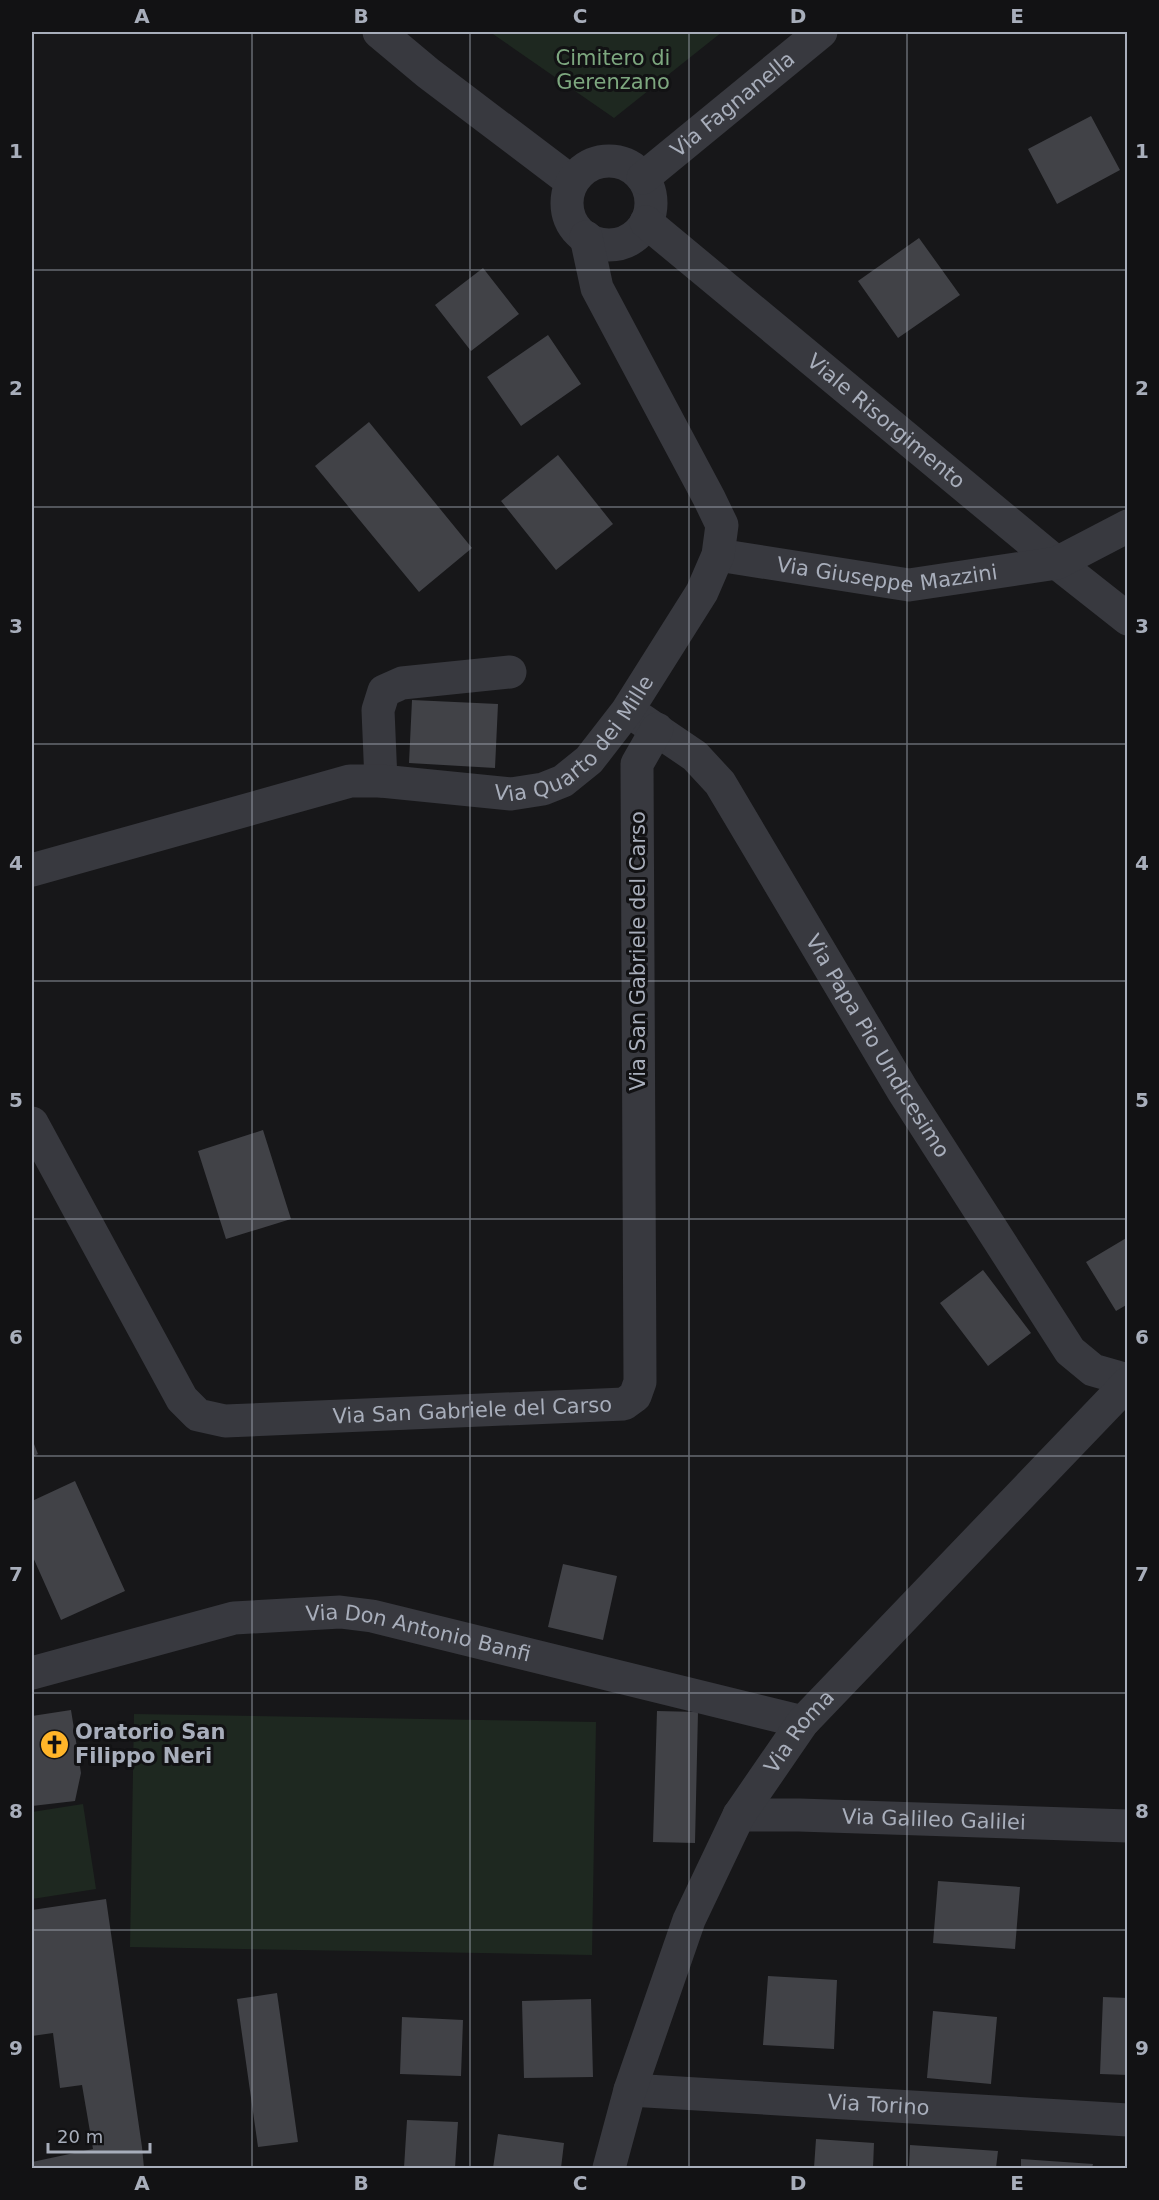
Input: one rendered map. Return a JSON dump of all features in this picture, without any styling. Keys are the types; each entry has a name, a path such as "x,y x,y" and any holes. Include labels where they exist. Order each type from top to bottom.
{"street":[{"path":"379,32 428,73 572,182"},
{"name":"Via Fagnanella","path":"643,178 821,32"},
{"path":"600,161 612,161 624,163 635,169 643,178 649,188 650,211 638,233 626,241 613,245 598,244 576,229 570,219 567,206 572,182 579,173 600,161"},
{"name":"Viale Risorgimento","path":"646,222 1057,563 1128,619"},
{"name":"Via Quarto dei Mille","path":"32,870 350,781 381,781 512,794 543,789 563,782 589,760 627,711 702,591 718,555 722,525 710,498 597,288 586,237"},
{"name":"Via Giuseppe Mazzini","path":"718,555 909,585 1057,563 1128,526"},
{"path":"381,781 378,710 384,691 402,682 510,672"},
{"name":"Via Papa Pio Undicesimo","path":"627,711 695,756 720,783 903,1091 1070,1351 1094,1370 1128,1381"},
{"name":"Via San Gabriele del Carso","path":"36,1139 182,1399 198,1415 225,1421 624,1404 635,1396 640,1382 637,764 657,729"},
{"name":"Via Roma","path":"609,2169 630,2091 689,1920 739,1815 803,1722 1128,1381"},
{"name":"Via Don Antonio Banfi","path":"32,1673 234,1618 340,1612 372,1616 803,1722"},
{"name":"Via Galileo Galilei","path":"739,1815 1128,1826"},
{"name":"Via Torino","path":"630,2091 1128,2120"}],"green space":[{"name":"Cimitero di Gerenzano","path":"490,32 722,32 614,118"},
{"path":"134,1714 596,1722 592,1955 130,1947"},
{"path":"83,1804 96,1889 32,1899 32,1812"}],"building":[{"path":"1091,116 1120,170 1057,204 1028,149"},
{"path":"919,238 960,295 898,338 858,281"},
{"path":"483,268 519,314 471,351 435,305"},
{"path":"548,335 581,384 521,426 487,377"},
{"path":"369,422 472,548 419,592 315,466"},
{"path":"558,455 613,524 556,570 501,501"},
{"path":"412,700 498,704 495,768 409,763"},
{"path":"263,1130 291,1219 226,1239 198,1151"},
{"path":"1128,1237 1128,1304 1116,1311 1086,1262"},
{"path":"983,1270 1031,1333 988,1366 940,1303"},
{"path":"32,1439 38,1454 32,1457"},
{"path":"75,1481 125,1591 61,1620 32,1555 32,1501"},
{"path":"563,1564 617,1576 603,1640 548,1627"},
{"name":"Oratorio San Filippo Neri","path":"71,1710 81,1773 75,1801 32,1806 32,1716"},
{"path":"657,1711 698,1712 695,1843 653,1842"},
{"path":"938,1881 1020,1887 1015,1949 933,1943"},
{"path":"106,1899 144,2168 32,2168 32,2162 93,2149 82,2085 60,2088 53,2033 32,2036 32,1910"},
{"path":"768,1976 837,1980 834,2049 763,2045"},
{"path":"277,1993 298,2142 258,2147 237,1999"},
{"path":"1103,1997 1128,1998 1128,2075 1100,2074"},
{"path":"591,1999 593,2077 524,2078 522,2001"},
{"path":"933,2011 997,2017 991,2084 927,2078"},
{"path":"402,2017 463,2020 461,2076 400,2074"},
{"path":"407,2120 458,2122 455,2168 404,2168"},
{"path":"498,2134 564,2143 561,2168 493,2168"},
{"path":"816,2139 874,2143 873,2168 814,2168"},
{"path":"910,2145 998,2151 996,2168 909,2168"},
{"path":"1021,2159 1093,2164 1092,2168 1021,2168"}],"place":[{"name":"Oratorio San Filippo Neri","path":"54,1744"}]}
